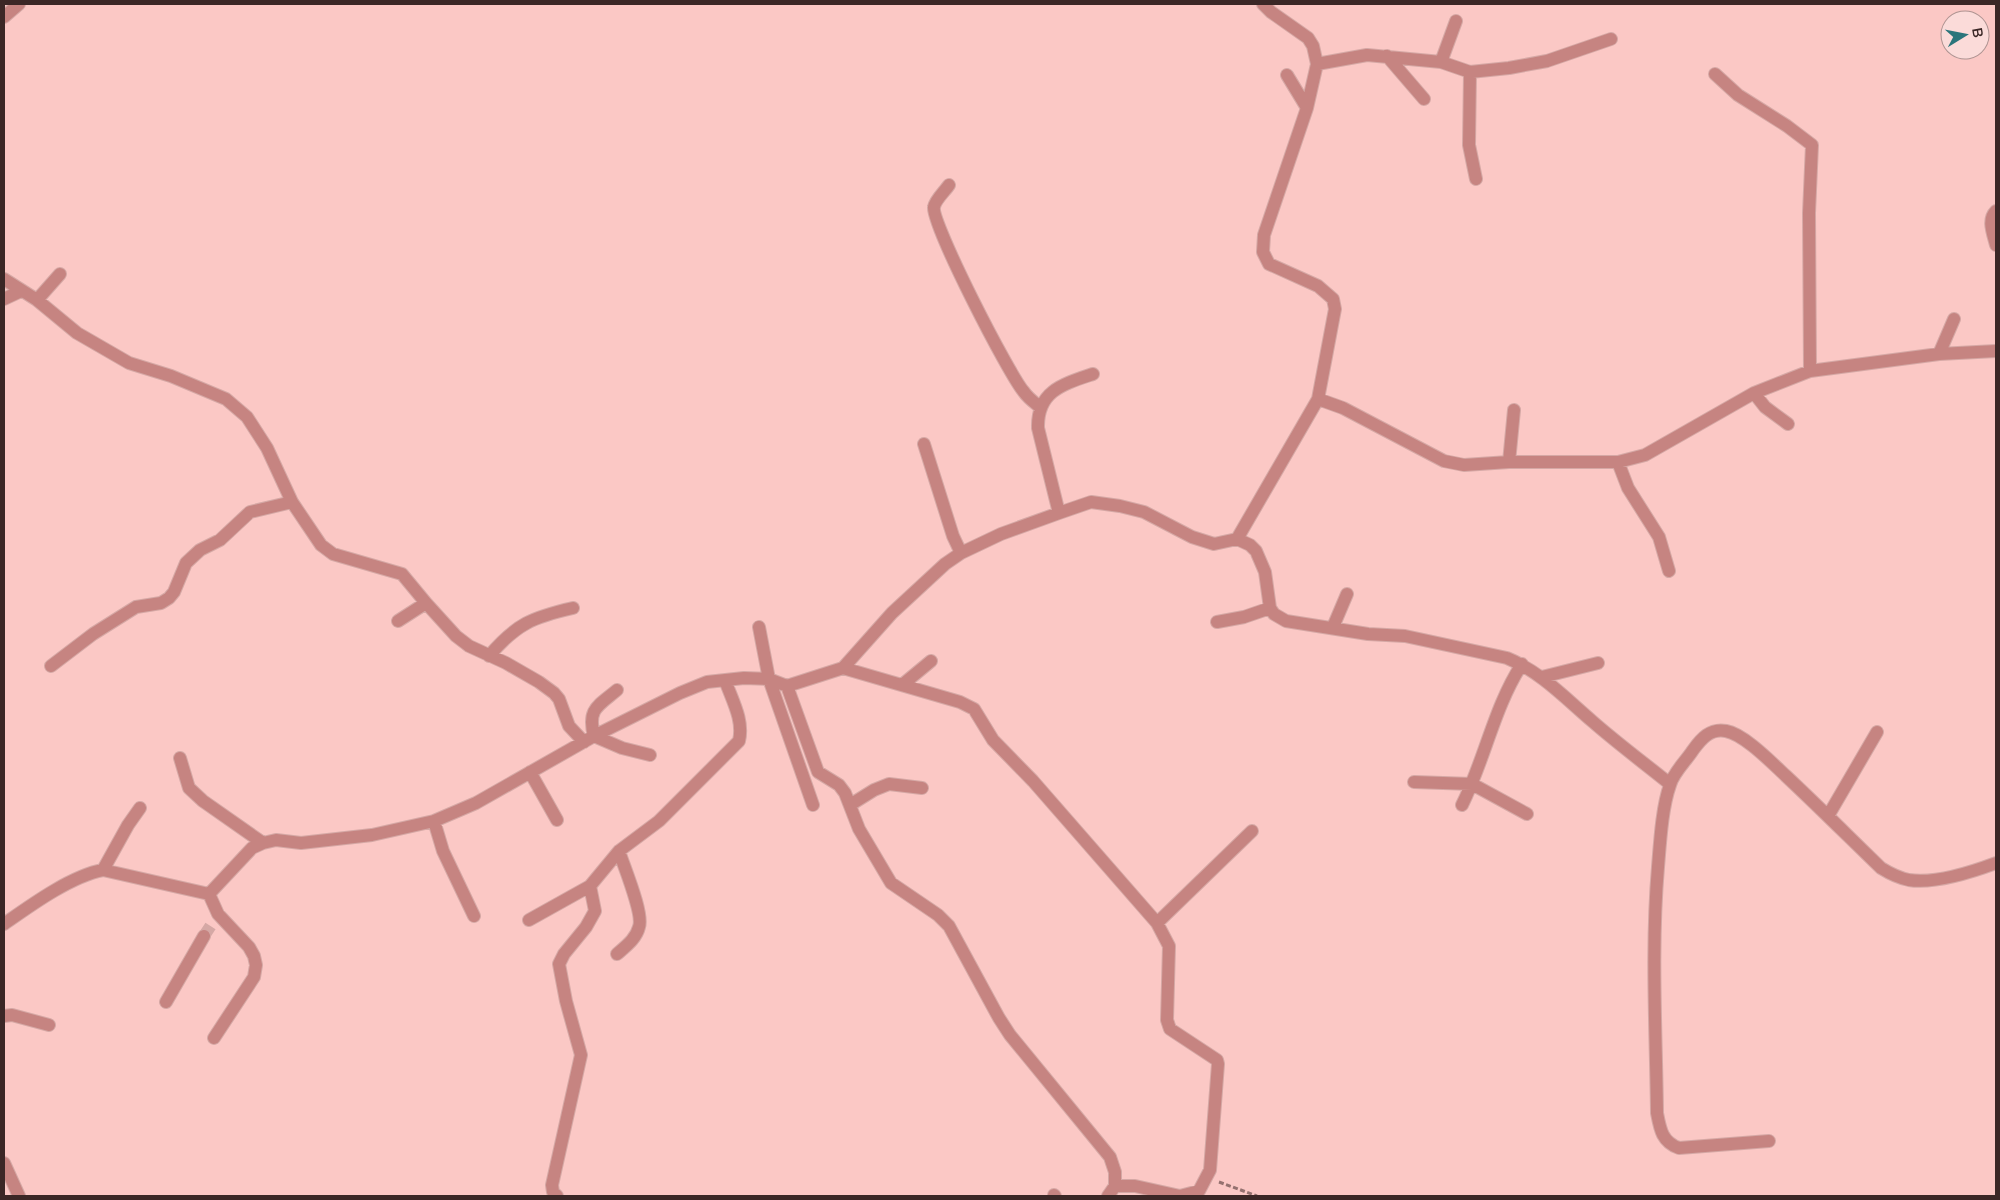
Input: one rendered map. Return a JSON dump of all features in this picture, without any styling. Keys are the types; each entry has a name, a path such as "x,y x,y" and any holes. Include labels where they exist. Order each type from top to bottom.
{"street":[{"path":"4,17 19,4"},
{"path":"1237,539 1318,399 1335,310 1333,299 1318,286 1270,264 1263,252 1264,235 1307,108 1317,64 1313,46 1308,38 1271,12 1263,4"},
{"path":"1441,62 1456,21"},
{"path":"1317,64 1367,55 1388,56 1441,62 1470,72 1510,68 1548,61 1611,38"},
{"path":"1388,56 1424,99"},
{"path":"1470,72 1469,145 1476,179"},
{"path":"1715,74 1738,95 1787,126 1812,145 1809,213 1810,371"},
{"path":"1287,75 1307,108"},
{"path":"949,185 934,205 934,216 946,246 990,333 1023,392 1041,408"},
{"path":"1996,211 1991,216 1996,244"},
{"path":"37,300 60,274"},
{"path":"4,279 20,291 37,300 77,333 129,363 171,376 226,399 247,417 267,448 292,502 320,544 333,554 402,574 456,636 469,646 506,663 554,693 559,699 569,726 589,739 650,754"},
{"path":"4,299 20,291"},
{"path":"1940,354 1954,320"},
{"path":"1318,399 1343,408 1444,461 1464,465 1508,462 1618,462 1645,455 1754,394 1810,371 1940,354 1996,350"},
{"path":"1059,513 1038,428 1038,413 1045,399 1053,390 1093,374"},
{"path":"1754,394 1765,407 1788,424"},
{"path":"1508,462 1514,410"},
{"path":"924,444 953,536 961,553"},
{"path":"1618,462 1628,488 1659,537 1669,571"},
{"path":"50,666 93,634 136,607 162,603 169,598 174,592 186,563 200,550 220,540 250,512 292,502"},
{"path":"210,894 252,848 263,843 276,840 301,843 372,835 434,821 476,803 589,739 680,693 707,682 744,678 769,679 786,686 843,668 910,595 945,564 961,553 1001,534 1091,502 1144,512 1192,537 1214,544 1237,539 1250,545 1256,551 1265,572 1270,608 1274,614 1286,621 1368,634 1405,636 1507,658 1522,664 1542,677 1593,722 1670,784"},
{"path":"1333,627 1348,594"},
{"path":"398,621 426,603"},
{"path":"489,656 503,640 526,622 542,615 573,608"},
{"path":"1217,622 1244,617 1270,608"},
{"path":"759,627 769,679 813,804"},
{"path":"902,685 931,661"},
{"path":"1542,677 1598,663"},
{"path":"1462,804 1472,784 1511,681 1522,664"},
{"path":"786,686 818,772 839,785 845,793 859,829 891,883 938,914 949,926 998,1018 1110,1157 1115,1172 1111,1191 1135,1186 1180,1196 1199,1191 1210,1170 1218,1064 1216,1060 1170,1029 1167,1020 1169,946 1157,923 1033,781 992,740 974,709 960,702 843,668"},
{"path":"529,920 590,886 619,852 659,821 739,741 740,722 725,680"},
{"path":"589,739 590,721 597,706 617,690"},
{"path":"1769,1141 1679,1148 1670,1144 1660,1130 1657,1112 1654,1005 1654,912 1660,841 1670,784 1698,742 1717,730 1728,731 1764,755 1880,868 1893,875 1909,880 1938,879 1982,869 1996,863"},
{"path":"1828,816 1877,732"},
{"path":"180,758 189,788 203,801 263,843"},
{"path":"530,772 558,820"},
{"path":"1414,782 1472,784 1527,814"},
{"path":"850,805 874,790 889,784 922,788"},
{"path":"103,870 128,825 140,808"},
{"path":"434,821 443,851 474,916"},
{"path":"1157,923 1252,831"},
{"path":"617,954 632,941 640,926 638,905 619,852"},
{"path":"4,924 34,903 91,872 103,870 210,894"},
{"path":"557,1196 553,1192 552,1184 581,1055 566,1001 559,964 564,954 586,927 595,911 590,886"},
{"path":"210,894 215,918 249,946 256,965 254,977 214,1038"},
{"path":"166,1002 204,936"},
{"path":"4,1016 12,1015 49,1025"},
{"path":"4,1163 20,1196"}],"path":[{"path":"1207,1178 1257,1196"}],"tunnel":[{"path":"204,936 213,922"}]}
